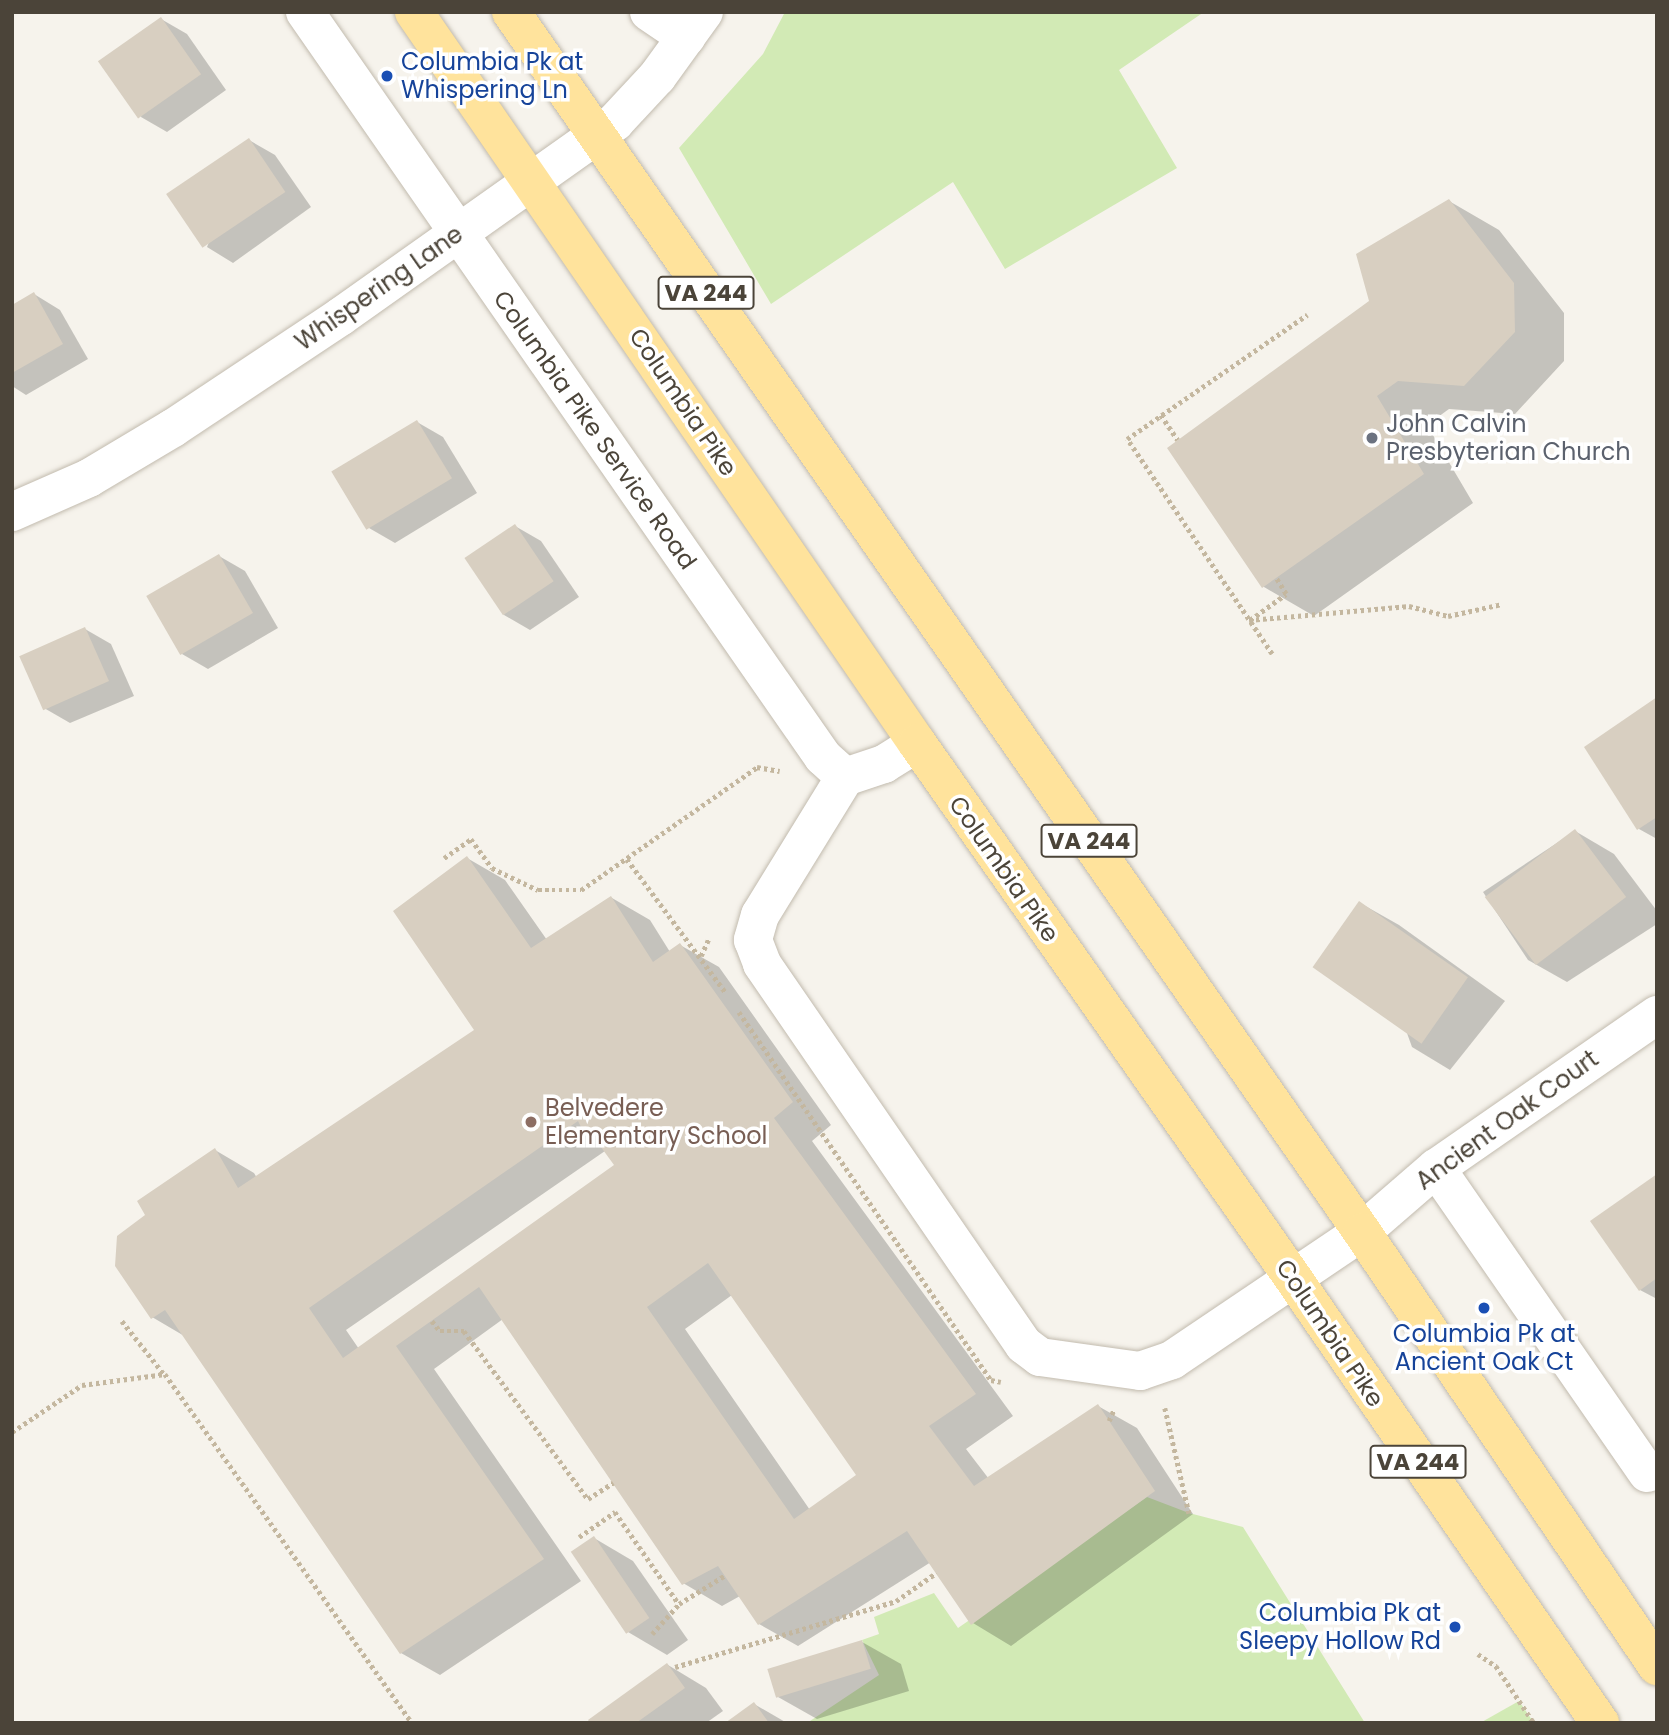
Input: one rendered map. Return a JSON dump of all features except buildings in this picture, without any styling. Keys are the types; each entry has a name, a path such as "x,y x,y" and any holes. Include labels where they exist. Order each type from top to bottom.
{"main road":[{"name":"Columbia Pike","path":"414,12 916,743 1293,1278 1600,1723"},
{"name":"VA 244","path":"511,12 1362,1232 1657,1666"}],"street":[{"name":"Columbia Pike Service Road","path":"305,12 823,757 845,776"},
{"path":"649,12 695,25"},
{"name":"Whispering Lane","path":"12,512 89,478 173,428 458,234 596,135 634,103 695,25"},
{"path":"845,776 884,764 916,743"},
{"name":"Ancient Oak Court","path":"845,776 760,915 753,940 762,964 1024,1345 1040,1357 1140,1371 1158,1367 1362,1232 1436,1168 1657,1014"},
{"path":"1436,1168 1645,1455"}],"path":[{"path":"1272,654 1127,439 1307,315"},
{"path":"1161,415 1178,440"},
{"path":"1249,620 1286,594 1276,578"},
{"path":"1249,620 1409,606 1448,616 1502,604"},
{"path":"444,858 471,839 492,868 538,890 581,890 757,767 781,771 786,781"},
{"path":"701,956 712,932"},
{"path":"122,1321 165,1374 412,1723"},
{"path":"432,1321 440,1331 464,1331 588,1499 613,1483"},
{"path":"12,1432 82,1385 165,1374"},
{"path":"1164,1403 1189,1513"},
{"path":"579,1537 615,1512 679,1604"},
{"path":"676,1667 896,1601 936,1573"},
{"path":"652,1634 679,1604 724,1576"},
{"path":"1478,1654 1496,1666 1534,1723"}],"green space":[{"path":"785,12 1204,12 1119,70 1177,168 1005,269 953,182 771,304 679,148 763,54"},
{"path":"1147,1497 1189,1513 1243,1527 1365,1723 807,1723 879,1675 862,1640 879,1634 874,1617 934,1593 958,1628"},
{"path":"1519,1701 1534,1723 1480,1723"}],"place":[{"name":"Columbia Pk at Whispering Ln","path":"387,76"},
{"name":"John Calvin Presbyterian Church","path":"1372,438"},
{"name":"Belvedere Elementary School","path":"531,1122"},
{"name":"Columbia Pk at Ancient Oak Ct","path":"1484,1308"},
{"name":"Columbia Pk at Sleepy Hollow Rd","path":"1455,1627"}]}
